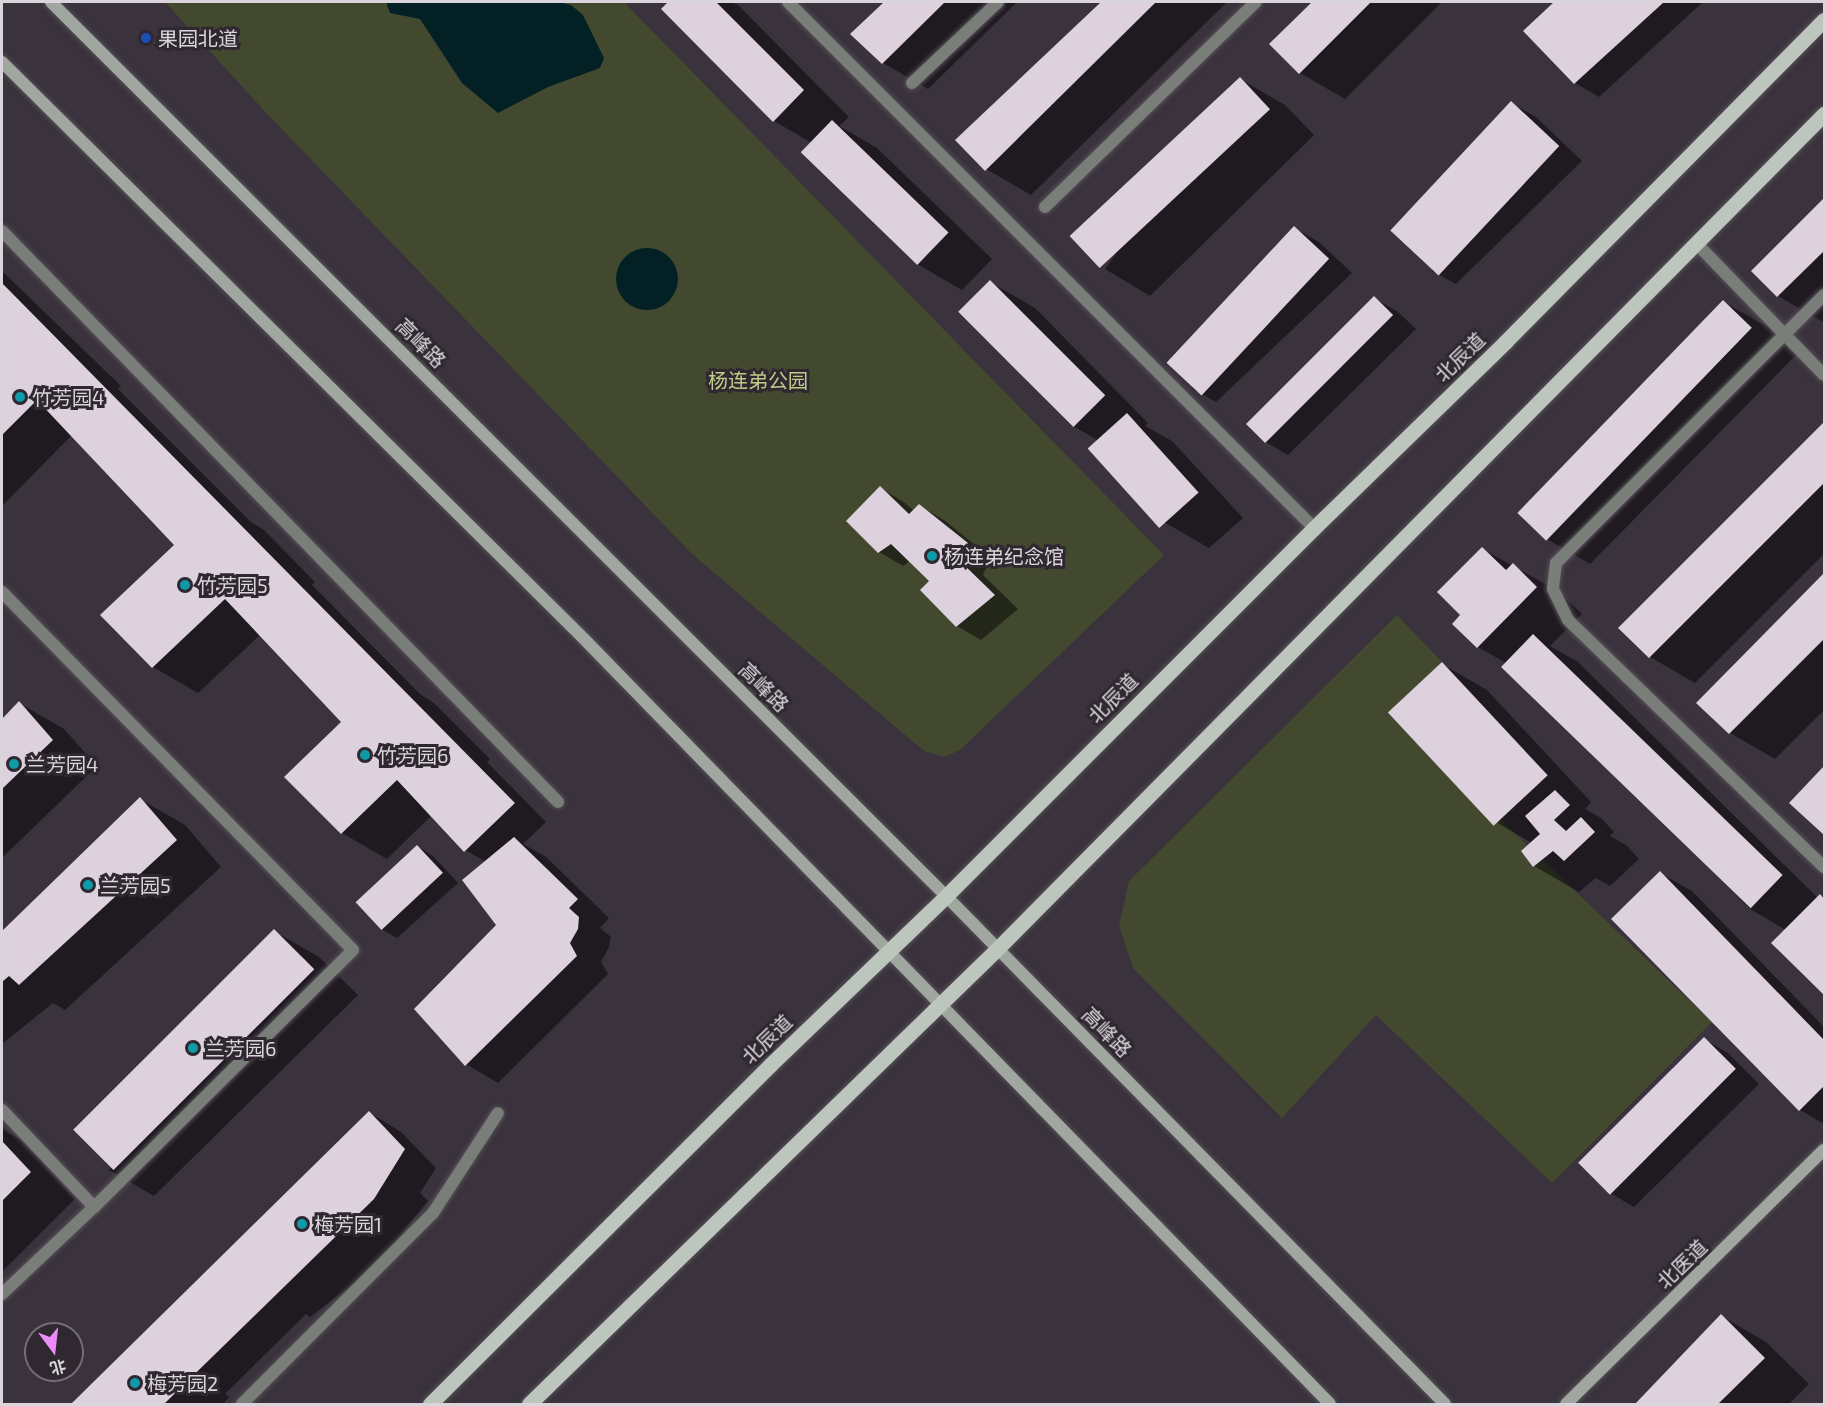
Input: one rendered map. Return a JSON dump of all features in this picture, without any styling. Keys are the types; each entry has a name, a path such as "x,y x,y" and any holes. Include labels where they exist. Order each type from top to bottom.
{"main road":[{"name":"高峰路","path":"51,2 998,948 1445,1404"},
{"name":"北辰道","path":"430,1404 886,952 946,896 1314,528 1505,342 1824,20"},
{"path":"2,62 586,642 1329,1404"},
{"path":"529,1404 998,948 1824,114"},
{"name":"北医道","path":"1566,1404 1824,1150"}],"lane":[{"path":"788,2 1314,528"},
{"path":"912,83 998,2"},
{"path":"1045,207 1256,2"},
{"path":"2,231 558,802"},
{"path":"1697,244 1824,375"},
{"path":"1824,295 1556,563 1553,589 1568,620 1824,867"},
{"path":"2,592 353,950 94,1207 2,1294"},
{"path":"2,1110 94,1207"},
{"path":"242,1404 433,1213 498,1113"}],"green space":[{"name":"杨连弟公园","path":"165,2 624,2 1164,555 960,750 944,757 924,751 692,554 269,116"},
{"path":"1397,615 1442,662 1391,715 1712,1022 1552,1183 1376,1015 1282,1118 1133,968 1119,926 1129,881"}],"shaded area":[{"path":"386,2 559,2 571,5 583,15 604,58 600,68 548,87 498,113 462,83 420,19 390,13"},
{"path":"647,248 664,253 669,257 673,262 678,279 673,296 669,301 664,305 647,310 630,305 625,301 621,296 616,279 621,262 625,257 630,253"}],"building":[{"path":"668,2 716,2 804,90 773,122 661,9"},
{"path":"884,2 945,2 882,64 850,34"},
{"path":"1101,2 1156,2 985,171 955,140"},
{"path":"1312,2 1371,2 1299,74 1269,44"},
{"path":"1554,2 1664,2 1574,84 1523,31"},
{"path":"1240,77 1270,109 1100,268 1070,236"},
{"path":"1511,101 1559,146 1439,275 1390,230"},
{"path":"832,120 949,233 917,265 801,152"},
{"path":"1824,198 1824,251 1777,297 1751,271"},
{"path":"1294,226 1329,259 1202,395 1166,363"},
{"path":"990,280 1105,395 1073,427 958,312"},
{"path":"2,283 515,803 464,852 397,780 341,834 284,777 341,722 225,599 152,668 100,615 174,545 37,400 2,435"},
{"path":"1374,296 1393,315 1265,443 1246,424"},
{"path":"1723,300 1752,328 1546,541 1517,513"},
{"path":"1127,413 1199,493 1159,528 1088,448"},
{"path":"1824,422 1824,483 1649,658 1618,628"},
{"name":"杨连弟纪念馆","path":"880,486 909,514 919,504 968,543 959,560 995,595 956,627 920,590 929,581 891,544 878,553 846,521"},
{"path":"1482,547 1506,570 1513,563 1537,587 1477,648 1452,624 1460,615 1437,592"},
{"path":"1824,573 1824,639 1729,734 1696,703"},
{"path":"1533,634 1783,875 1751,908 1501,667"},
{"path":"1442,662 1548,775 1494,826 1388,712"},
{"name":"兰芳园4","path":"19,701 53,740 2,789 2,719"},
{"path":"1824,766 1824,835 1789,803"},
{"path":"1555,790 1570,805 1554,820 1566,831 1581,817 1595,832 1564,861 1553,851 1533,867 1521,851 1540,834 1525,816"},
{"name":"兰芳园5","path":"140,797 177,840 19,985 9,976 2,982 2,931"},
{"path":"514,837 578,899 569,908 579,917 578,929 570,943 577,956 465,1066 414,1009 496,925 462,880"},
{"path":"417,845 443,873 381,930 356,902"},
{"path":"1660,871 1824,1040 1824,1086 1799,1111 1611,919"},
{"path":"1820,894 1824,899 1824,995 1771,943"},
{"name":"兰芳园6","path":"274,929 314,969 113,1170 73,1130"},
{"path":"1704,1037 1736,1069 1610,1195 1578,1163"},
{"path":"369,1111 405,1149 374,1199 164,1404 71,1404"},
{"path":"2,1141 31,1172 2,1201"},
{"path":"1721,1314 1765,1358 1718,1404 1635,1404"}],"place":[{"name":"果园北道","path":"146,38"},
{"name":"竹芳园4","path":"20,397"},
{"name":"杨连弟纪念馆","path":"932,556"},
{"name":"竹芳园5","path":"185,585"},
{"name":"竹芳园6","path":"365,755"},
{"name":"兰芳园4","path":"14,764"},
{"name":"兰芳园5","path":"88,885"},
{"name":"兰芳园6","path":"193,1048"},
{"name":"梅芳园1","path":"302,1224"},
{"name":"梅芳园2","path":"135,1383"}]}
